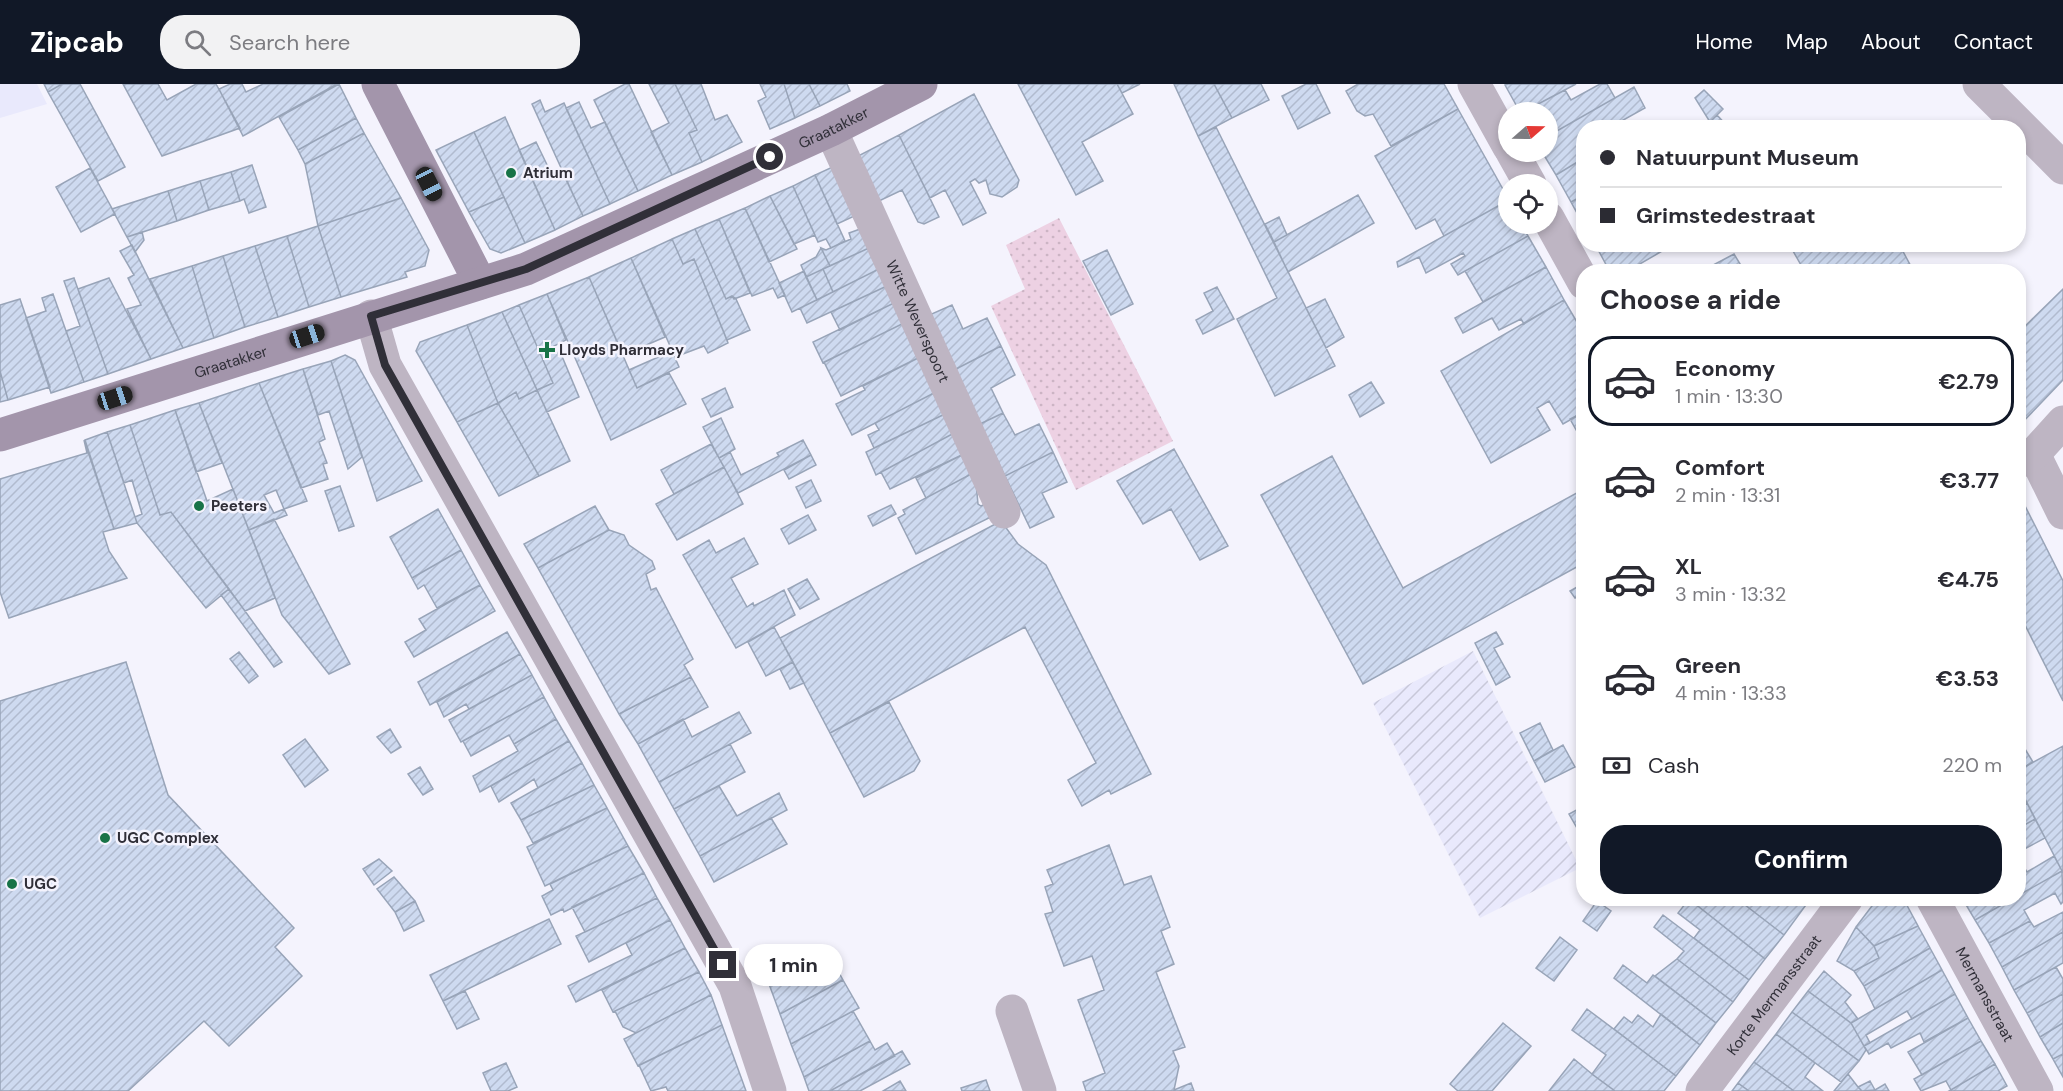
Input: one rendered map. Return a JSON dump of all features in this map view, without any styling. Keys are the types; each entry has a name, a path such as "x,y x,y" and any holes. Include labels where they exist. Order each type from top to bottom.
{"street":[{"path":"378,84 480,283"},
{"name":"Graatakker","path":"0,435 371,316 526,269 831,130 921,84"},
{"path":"1474,84 1498,127"},
{"path":"1979,84 2015,120"},
{"name":"Witte Weverspoort","path":"831,130 1004,512"},
{"path":"2026,131 2063,168"},
{"path":"1557,234 1576,269"},
{"path":"371,316 385,365 735,986 770,1091"},
{"path":"2063,422 2026,458 2063,513"},
{"name":"Korte Mermansstraat","path":"1701,1091 1841,906"},
{"name":"Mermansstraat","path":"1936,906 2037,1091"},
{"path":"1012,1011 1040,1091"}],"shaded area":[{"path":"0,84 37,84 47,104 0,118"},
{"path":"1059,218 1173,441 1076,490 991,306 1025,289 1006,245"},
{"path":"1473,651 1576,860 1576,870 1480,918 1373,703"}],"building":[{"path":"44,84 62,84 48,92"},
{"path":"62,84 80,84 125,167 98,181 48,92"},
{"path":"123,84 158,84 167,100 196,84 216,84 240,128 162,156"},
{"path":"230,84 242,84 246,92 263,84 337,84 243,136 219,89"},
{"path":"339,84 356,118 298,150 279,117"},
{"path":"629,84 672,175 638,191 594,100"},
{"path":"649,84 675,84 697,130 689,133 702,162 672,175 651,132 669,123"},
{"path":"675,84 701,84 715,120 727,115 742,142 702,162 689,133 697,130"},
{"path":"760,84 784,84 795,118 770,129 758,101 766,97"},
{"path":"784,84 809,84 820,106 795,118"},
{"path":"809,84 847,84 850,91 820,106"},
{"path":"1018,84 1117,84 1133,114 1082,142 1103,181 1076,195"},
{"path":"1117,84 1140,84 1122,93"},
{"path":"1174,84 1214,84 1232,118 1198,136"},
{"path":"1214,84 1261,84 1269,100 1232,118"},
{"path":"1306,84 1316,84 1330,113 1298,129 1282,96"},
{"path":"1358,84 1444,84 1458,109 1391,146 1373,114 1365,116 1357,111 1346,91"},
{"path":"1576,84 1542,102 1514,102 1505,85"},
{"path":"1600,84 1607,84 1615,98 1558,130 1558,102 1542,102 1565,90 1571,100"},
{"path":"1634,87 1645,108 1623,120 1576,120"},
{"path":"1704,90 1723,109 1712,120 1709,120 1695,98"},
{"path":"974,94 1019,180 1017,187 1002,197 990,194 986,180 979,183 975,179 970,182 986,213 963,225 945,190 930,198 899,135"},
{"path":"540,100 545,112 564,103 610,204 583,216 532,104"},
{"path":"579,102 591,128 605,122 638,191 610,204 566,108"},
{"path":"1458,109 1498,180 1498,206 1444,236 1435,219 1416,229 1375,156"},
{"path":"1717,115 1722,120 1712,120"},
{"name":"Atrium","path":"505,117 555,230 525,243 474,132"},
{"path":"356,118 364,133 305,164 298,150"},
{"path":"1576,120 1576,163 1555,174 1548,162 1558,162 1558,130"},
{"path":"1216,127 1335,366 1275,396 1237,319 1277,298 1198,136"},
{"path":"474,132 504,197 469,212 436,150"},
{"path":"364,133 401,198 318,226 305,164"},
{"path":"899,135 939,217 924,224 918,222 902,190 879,201 858,156"},
{"path":"536,142 552,175 562,171 583,216 555,230 519,150"},
{"path":"1576,163 1576,199 1571,202 1558,174"},
{"path":"252,165 266,207 249,213 244,199 240,201 231,172"},
{"path":"837,165 859,214 837,224 815,175"},
{"path":"90,168 115,214 81,232 56,187"},
{"path":"231,172 240,201 209,210 200,181"},
{"path":"815,175 845,241 831,248 826,239 818,242 793,186"},
{"path":"200,181 209,210 177,221 168,191"},
{"path":"793,186 815,235 794,244 770,196"},
{"path":"168,191 177,221 127,237 112,209"},
{"path":"1358,195 1374,223 1288,272 1274,242"},
{"path":"770,196 797,249 769,262 745,208"},
{"path":"504,197 525,243 501,253 490,249 469,212"},
{"path":"401,198 429,250 425,266 405,272 407,277 341,297 318,226"},
{"path":"1576,199 1576,211 1571,202"},
{"path":"1498,206 1498,234 1527,234 1528,236 1458,275 1451,264 1465,256 1463,253 1426,273 1419,257 1398,267 1397,262"},
{"path":"745,208 785,295 778,298 773,288 752,296 719,219"},
{"path":"1279,217 1287,235 1274,242 1265,224"},
{"path":"719,219 750,293 734,299 732,296 726,299 695,229"},
{"path":"318,226 341,297 309,307 287,236"},
{"path":"863,228 871,247 830,266 821,248 826,250 851,239 849,233"},
{"path":"695,229 726,299 732,296 736,299 750,330 727,340 694,259 683,264 672,239"},
{"path":"142,232 144,240 135,252 127,237"},
{"path":"287,236 309,307 278,317 255,246"},
{"path":"1528,236 1546,267 1483,302 1465,271"},
{"path":"672,239 683,264 694,259 728,343 708,353 704,346 675,357 631,258"},
{"path":"132,245 183,348 151,359 127,309 141,305 128,278 134,275 120,251"},
{"path":"255,246 278,317 245,327 223,256"},
{"path":"871,247 881,268 833,292 823,269"},
{"path":"821,248 830,266 806,277 801,265 816,257"},
{"path":"1107,250 1133,304 1111,315 1083,261"},
{"path":"1599,252 1661,252 1640,264 1606,264"},
{"path":"1794,252 1903,252 1910,264 1800,264"},
{"path":"1734,254 1740,264 1715,264"},
{"path":"223,256 245,327 214,338 192,266"},
{"path":"631,258 665,337 623,355 589,277"},
{"path":"192,266 214,338 183,348 150,279"},
{"path":"1546,267 1564,300 1524,324 1521,319 1499,330 1492,318 1463,333 1455,318"},
{"path":"881,268 889,285 807,323 800,308"},
{"path":"823,269 833,292 817,300 806,277"},
{"path":"804,271 817,300 792,312 779,283"},
{"path":"589,277 637,388 669,373 686,404 611,440 547,294"},
{"path":"74,278 108,374 84,382 66,331 80,326 64,281"},
{"path":"109,278 151,359 108,374 78,289"},
{"path":"889,285 896,302 840,330 831,312"},
{"path":"1217,287 1234,319 1203,334 1196,320 1213,311 1204,293"},
{"path":"2063,289 2063,380 2026,419 2026,325"},
{"path":"53,294 84,382 51,393 26,318 46,311 42,298"},
{"name":"Lloyds Pharmacy","path":"547,294 566,340 554,346 558,355 561,354 579,397 547,412 537,390 553,383 519,305"},
{"path":"20,299 50,387 8,400 0,371 0,305"},
{"path":"1325,299 1344,337 1326,348 1306,308"},
{"path":"1564,300 1576,320 1576,417 1563,424 1549,401 1537,408 1550,430 1491,463 1441,371"},
{"path":"896,302 906,322 823,363 813,342"},
{"path":"519,305 553,383 537,390 502,312"},
{"path":"952,305 963,329 987,318 1001,346 954,370 927,316"},
{"path":"502,312 537,390 519,399 516,392 498,403 467,325"},
{"path":"906,322 922,356 841,396 824,362"},
{"path":"467,325 498,403 457,422 416,351 420,342"},
{"path":"1001,346 1015,375 991,388 1003,413 980,424 954,370"},
{"path":"672,351 679,367 637,388 629,370"},
{"path":"345,355 355,360 422,481 377,501 331,361"},
{"path":"922,356 938,391 852,435 836,404 865,390 863,386"},
{"path":"331,361 362,457 348,469 329,411 318,415 303,369"},
{"path":"303,369 325,439 319,442 327,463 323,464 328,479 301,488 259,383"},
{"path":"0,371 8,400 0,402"},
{"path":"1371,382 1384,403 1360,417 1349,395"},
{"path":"259,383 307,501 284,509 287,515 249,530 199,403","holes":["276,490 284,509 274,513 264,495"]},
{"path":"725,388 733,407 711,417 702,399"},
{"path":"537,390 570,461 539,476 498,403 516,392 519,399"},
{"path":"938,391 947,413 874,448 868,435 879,430 875,423"},
{"path":"199,403 222,463 196,472 175,410"},
{"path":"498,403 539,476 499,496 457,422"},
{"name":"Peeters","path":"175,410 207,501 233,489 275,598 245,611 171,512 160,515 130,425"},
{"path":"947,413 956,432 876,475 866,452"},
{"path":"1003,413 1015,435 1039,424 1053,452 1005,476 980,424"},
{"path":"1576,416 1576,430 1570,419"},
{"path":"721,418 735,449 719,458 703,427"},
{"path":"130,425 160,515 171,512 229,589 206,608 137,523 135,517 142,514 132,480 124,483 107,432"},
{"path":"107,432 137,523 114,529 85,440"},
{"path":"956,432 966,453 890,489 881,472"},
{"path":"84,440 114,529 103,532 109,551 127,578 9,618 0,592 0,479 87,453"},
{"path":"803,440 811,455 738,493 719,458 730,452 741,475 779,456 777,453"},
{"path":"711,444 724,467 674,494 661,470"},
{"path":"1174,449 1228,546 1200,560 1171,509 1143,524 1117,481"},
{"path":"1053,452 1067,482 1042,493 1054,517 1030,528 1005,476"},
{"path":"966,453 975,472 926,498 916,478"},
{"path":"811,455 816,465 789,479 784,470"},
{"path":"1332,456 1403,588 1576,493 1576,567 1363,684 1261,495"},
{"path":"724,467 743,504 677,540 656,504"},
{"path":"975,472 978,504 981,506 988,503 995,515 916,554 898,518 905,514 903,510"},
{"path":"811,480 821,501 806,508 796,487"},
{"path":"340,486 354,526 339,531 325,491"},
{"path":"891,505 896,514 873,526 868,516"},
{"path":"595,506 609,530 538,568 524,544"},
{"path":"2026,508 2063,581 2063,701 2026,627"},
{"path":"438,509 461,550 412,578 390,537"},
{"path":"808,515 816,530 789,544 781,529"},
{"path":"274,519 350,664 329,674 282,615 249,530"},
{"path":"1001,521 1018,544 1046,565 1151,774 1111,794 1109,790 1082,806 1068,780 1096,763 1025,627 830,733 780,638"},
{"path":"609,530 624,535 629,545 652,561 655,569 646,574 651,590 656,588 693,659 684,665 691,677 619,714 538,568"},
{"path":"744,538 758,564 731,578 747,607 753,603 754,606 784,590 795,615 736,648 683,555 709,540 716,553"},
{"path":"461,550 480,585 437,608 424,585 418,589 412,578"},
{"path":"807,579 819,599 800,609 788,589"},
{"path":"480,585 495,611 414,657 405,642 426,630 419,619"},
{"path":"1576,588 1576,598 1575,598 1570,591"},
{"path":"229,589 282,662 274,667 221,595"},
{"path":"774,627 793,662 766,676 748,642"},
{"path":"507,632 520,654 430,705 418,682"},
{"path":"1496,632 1503,644 1494,648 1510,677 1496,685 1475,643"},
{"path":"239,652 258,676 249,683 230,659"},
{"path":"520,654 532,675 469,709 466,704 444,717 437,702"},
{"name":"UGC Complex","path":"126,662 168,795 294,928 275,947 302,976 229,1046 204,1021 128,1091 0,1091 0,701"},
{"path":"793,662 804,683 790,689 780,669"},
{"path":"532,675 544,697 461,742 449,720"},
{"path":"691,677 708,707 638,744 619,714"},
{"path":"544,697 556,719 514,744 509,735 471,756 463,741"},
{"path":"889,702 920,761 914,771 864,797 830,733"},
{"path":"739,712 751,733 659,782 638,744 683,719 692,737"},
{"path":"556,719 569,741 480,792 473,776 518,751 514,744"},
{"path":"1540,723 1553,750 1534,761 1520,733"},
{"path":"390,729 401,747 391,753 377,737"},
{"path":"305,739 328,770 305,787 283,755"},
{"path":"569,741 582,763 538,788 534,779 499,802 491,786"},
{"path":"730,744 745,772 674,809 659,782"},
{"path":"1563,745 1575,767 1545,782 1534,761"},
{"path":"2063,746 2063,873 2026,801 2026,766"},
{"path":"2026,751 2033,762 2026,766"},
{"path":"582,763 594,785 521,820 511,803"},
{"path":"420,767 433,789 423,795 408,774"},
{"path":"594,785 607,808 533,843 521,820"},
{"path":"719,786 737,816 779,793 787,810 700,856 674,809"},
{"path":"2026,804 2035,819 2026,824"},
{"path":"607,808 628,846 545,886 527,847"},
{"path":"1576,810 1576,826 1569,814"},
{"path":"771,818 787,844 714,882 700,856"},
{"path":"2035,819 2045,838 2026,848 2026,824"},
{"path":"1109,845 1124,885 1151,876 1170,927 1161,931 1174,964 1156,972 1185,1047 1173,1051 1179,1066 1174,1090 1191,1083 1194,1091 1086,1091 1083,1082 1105,1073 1078,1000 1104,990 1092,956 1064,966 1045,914 1053,912 1045,887 1053,884 1047,870"},
{"path":"628,846 644,873 564,912 563,909 551,915 542,896 553,890 550,884"},
{"path":"2054,856 2062,871 2026,891 2026,870 2027,872"},
{"path":"379,859 392,871 374,885 363,869"},
{"path":"2062,871 2063,902 2061,904 2055,893 2024,910 2030,921 1989,943 1975,920 2000,906 2026,906 2026,891"},
{"path":"644,873 657,898 585,932 572,907"},
{"path":"394,877 415,901 395,912 377,889"},
{"path":"657,898 670,920 589,962 576,936"},
{"path":"415,901 424,921 404,931 395,912"},
{"path":"1594,906 1604,906 1611,911 1597,931 1583,921"},
{"path":"1684,906 1698,906 1765,959 1749,980 1694,938 1700,930 1678,913"},
{"path":"1698,906 1746,906 1784,935 1765,959"},
{"path":"1746,906 1805,906 1784,935"},
{"path":"1872,906 1907,906 1918,926 1874,946 1856,927"},
{"path":"1967,906 2000,906 1975,920"},
{"path":"2063,912 2063,932 2002,967 1989,943 2030,921 2034,927"},
{"path":"1663,915 1749,980 1733,1002 1677,959 1684,951 1654,927"},
{"path":"549,919 561,944 443,1001 430,975"},
{"path":"670,920 685,948 576,1002 568,986 632,955 626,943"},
{"path":"1918,926 1930,948 1864,986 1854,971 1879,958 1874,946"},
{"path":"1856,927 1874,946 1879,958 1854,971 1837,961"},
{"path":"2063,932 2063,963 2014,990 2002,967"},
{"path":"1560,937 1577,950 1554,981 1536,968"},
{"path":"685,948 699,972 613,1012 602,990"},
{"path":"1930,948 1942,970 1875,1009 1864,986"},
{"path":"829,955 843,980 780,1014 769,984 815,957 816,961"},
{"path":"1677,959 1733,1002 1716,1023 1655,976"},
{"path":"1623,965 1647,983 1653,975 1716,1023 1700,1045 1614,978"},
{"path":"2056,967 2063,979 2063,994 2027,1013 2014,990"},
{"path":"1942,970 1955,994 1912,1019 1907,1011 1866,1035 1870,1043 1864,1046 1851,1023"},
{"path":"1824,971 1851,995 1845,1002 1858,1019 1851,1023 1808,991"},
{"path":"699,972 711,995 636,1033 623,1027 615,1011"},
{"path":"843,980 859,1008 791,1044 780,1014"},
{"path":"465,991 479,1019 457,1029 443,1001"},
{"path":"1808,991 1851,1023 1866,1050 1859,1061 1792,1012"},
{"path":"1955,994 1968,1018 1924,1042 1920,1033 1891,1048 1888,1043 1869,1054 1864,1046"},
{"path":"2063,994 2063,1023 2040,1037 2027,1013"},
{"path":"711,995 722,1025 638,1066 624,1039"},
{"path":"1587,1009 1676,1076 1664,1091 1615,1091 1592,1074 1606,1055 1572,1030"},
{"path":"853,1011 870,1041 804,1077 791,1044"},
{"path":"1792,1012 1859,1061 1841,1082 1776,1034"},
{"path":"1661,1014 1700,1045 1676,1076 1614,1029 1624,1017 1632,1023 1638,1015 1653,1027"},
{"path":"1968,1018 1981,1041 1922,1075 1908,1052"},
{"path":"1503,1023 1531,1046 1492,1091 1458,1091 1450,1084"},
{"path":"2063,1023 2063,1054 2053,1059 2040,1037"},
{"path":"722,1025 746,1091 668,1091 666,1087 651,1091 639,1065"},
{"path":"1776,1034 1815,1063 1805,1077 1823,1091 1794,1091 1754,1062"},
{"path":"870,1041 875,1050 887,1043 895,1056 830,1091 809,1091 804,1077"},
{"path":"1981,1041 1995,1064 1951,1090 1946,1081 1921,1091 1914,1079"},
{"path":"902,1051 910,1064 860,1091 830,1091"},
{"path":"2063,1054 2063,1077 2053,1059"},
{"path":"1574,1059 1592,1074 1615,1091 1549,1091"},
{"path":"1754,1062 1794,1091 1749,1091 1738,1083"},
{"path":"506,1063 517,1087 508,1091 491,1091 483,1073"},
{"path":"1995,1064 2007,1086 1998,1091 1949,1091"},
{"path":"1848,1074 1862,1091 1834,1091"},
{"path":"986,1080 990,1091 962,1091 961,1088"},
{"path":"900,1081 906,1091 883,1091"},
{"path":"1870,1081 1875,1090 1862,1091 1858,1087"},
{"path":"1738,1083 1749,1091 1732,1091"},
{"path":"1885,1084 1889,1091 1872,1091 1875,1090"}],"place":[{"name":"Atrium","path":"511,173"},
{"name":"Lloyds Pharmacy","path":"547,350"},
{"name":"Peeters","path":"199,506"},
{"name":"UGC Complex","path":"105,838"},
{"name":"UGC","path":"12,884"}],"route":[{"path":"723,965 385,365 371,316 526,269 770,157"}]}
